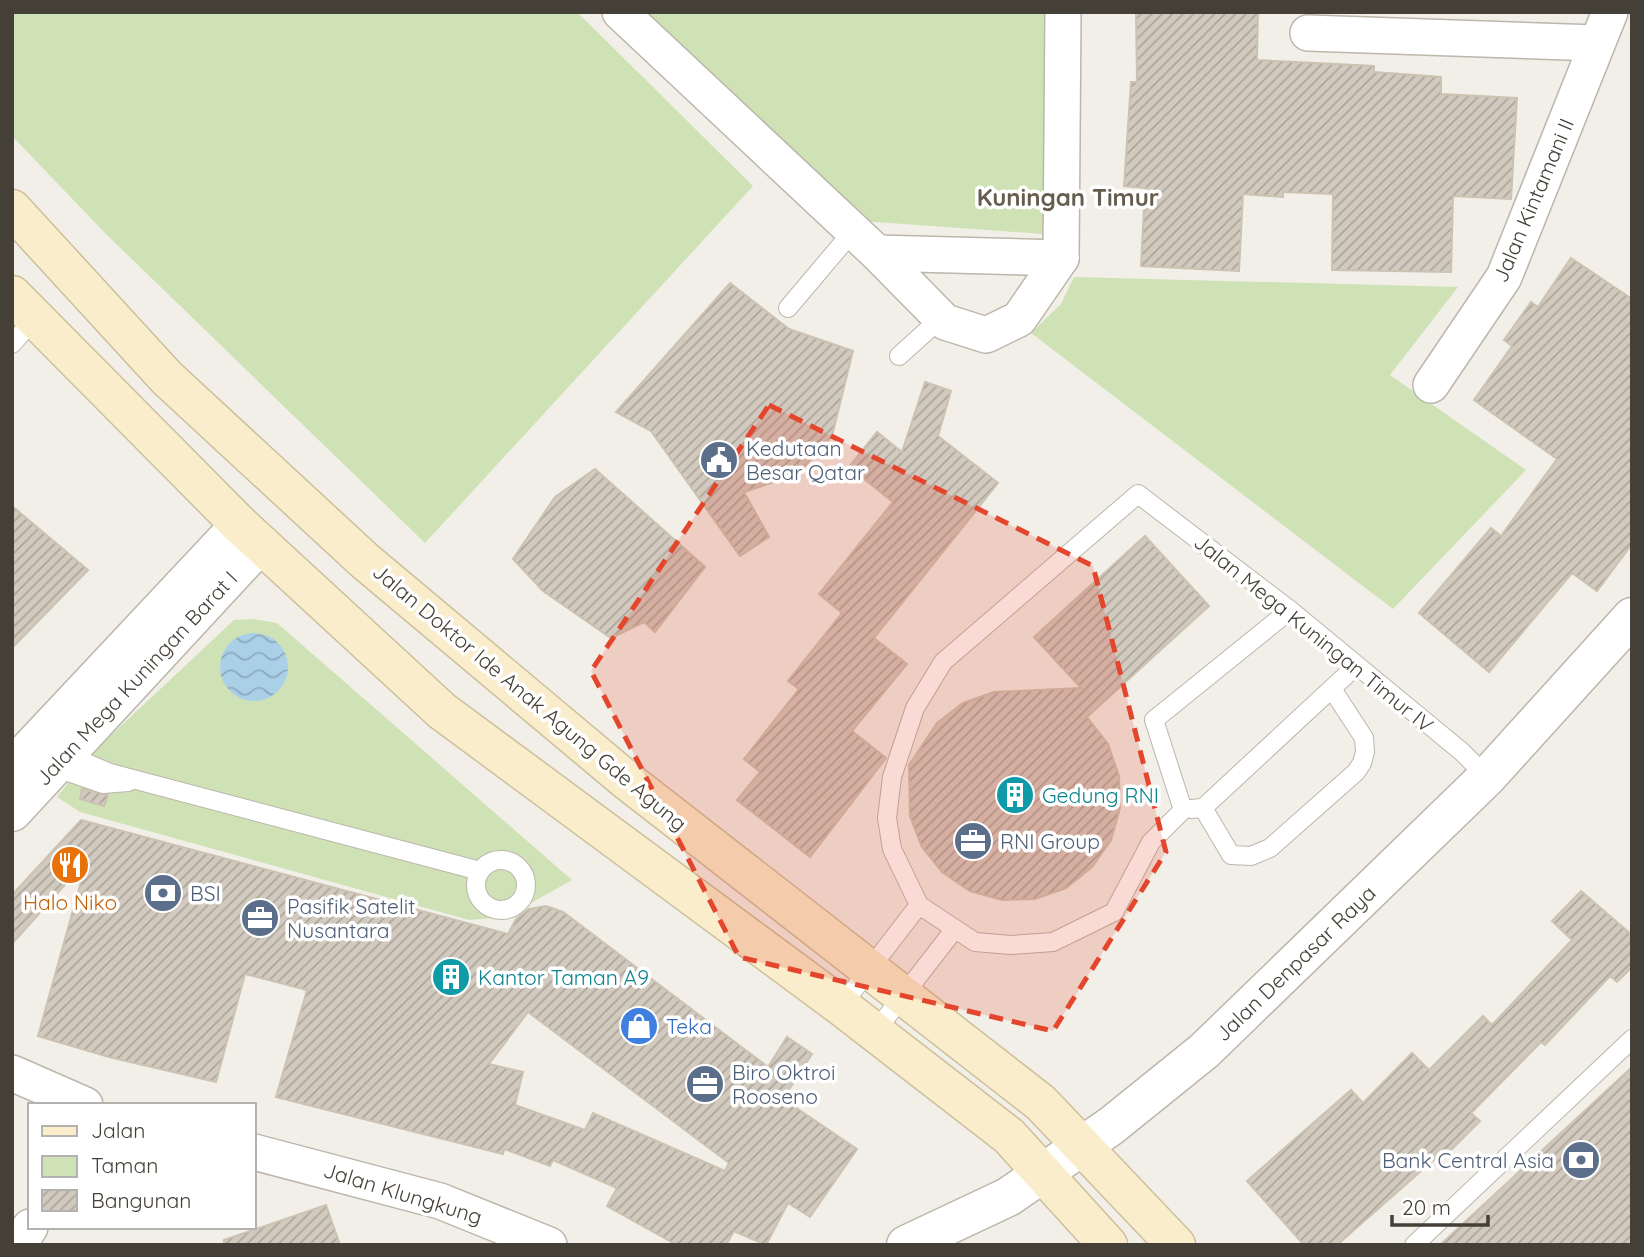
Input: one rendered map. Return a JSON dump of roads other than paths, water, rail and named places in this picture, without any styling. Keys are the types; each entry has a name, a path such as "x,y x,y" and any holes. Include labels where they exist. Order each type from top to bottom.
{"main road":[{"name":"Jalan Doktor Ide Anak Agung Gde Agung","path":"12,209 167,378 365,561 625,779 902,997 1041,1102 1176,1245"},
{"path":"19,319 442,711 841,1006 1009,1136 1108,1245"}],"street":[{"path":"620,12 865,242 941,318 986,335 1019,319 1061,258 1063,12"},
{"name":"Jalan Kintamani II","path":"1308,33 1604,28 1504,277 1431,385"},
{"path":"865,242 1061,258"},
{"name":"Jalan Mega Kuningan Barat I","path":"12,812 40,756 250,535"},
{"name":"Jalan Denpasar Raya","path":"906,1245 1008,1197 1084,1146 1204,1051 1487,777 1632,617"},
{"path":"12,1073 80,1103"},
{"name":"Jalan Klungkung","path":"256,1153 440,1201 549,1245"},
{"path":"19,1245 29,1229"}],"lane":[{"path":"788,308 865,242"},
{"path":"899,356 941,318"},
{"name":"Jalan Mega Kuningan Timur IV","path":"919,905 892,849 887,818 892,776 915,708 943,662 1138,494 1290,610 1462,752 1487,777"},
{"path":"1183,810 1154,720 1290,610"},
{"path":"841,1006 919,905 975,942 1011,944 1053,942 1078,933 1114,912 1151,842 1183,810 1203,808 1356,666"},
{"path":"1203,808 1220,841 1231,855 1251,856 1270,848 1356,772 1365,751 1364,738 1332,689"},
{"path":"40,756 79,757 110,772 480,871"},
{"path":"874,1033 954,930"},
{"path":"1414,1245 1632,1039"}],"water":[{"path":"254,633 267,636 278,643 285,654 288,667 285,680 278,691 267,698 254,701 241,698 230,691 223,680 220,667 223,654 230,643 241,636"}],"place":[{"name":"Kedutaan Besar Qatar","path":"719,460"},
{"name":"Gedung RNI","path":"1015,795"},
{"name":"RNI Group","path":"973,841"},
{"name":"Halo Niko","path":"70,865"},
{"name":"BSI","path":"163,893"},
{"name":"Pasifik Satelit Nusantara","path":"260,918"},
{"name":"Kantor Taman A9","path":"451,977"},
{"name":"Teka","path":"639,1026"},
{"name":"Biro Oktroi Rooseno","path":"705,1084"},
{"name":"Bank Central Asia","path":"1581,1160"}],"district":[{"name":"Kuningan Timur","path":"1068,197"}]}
